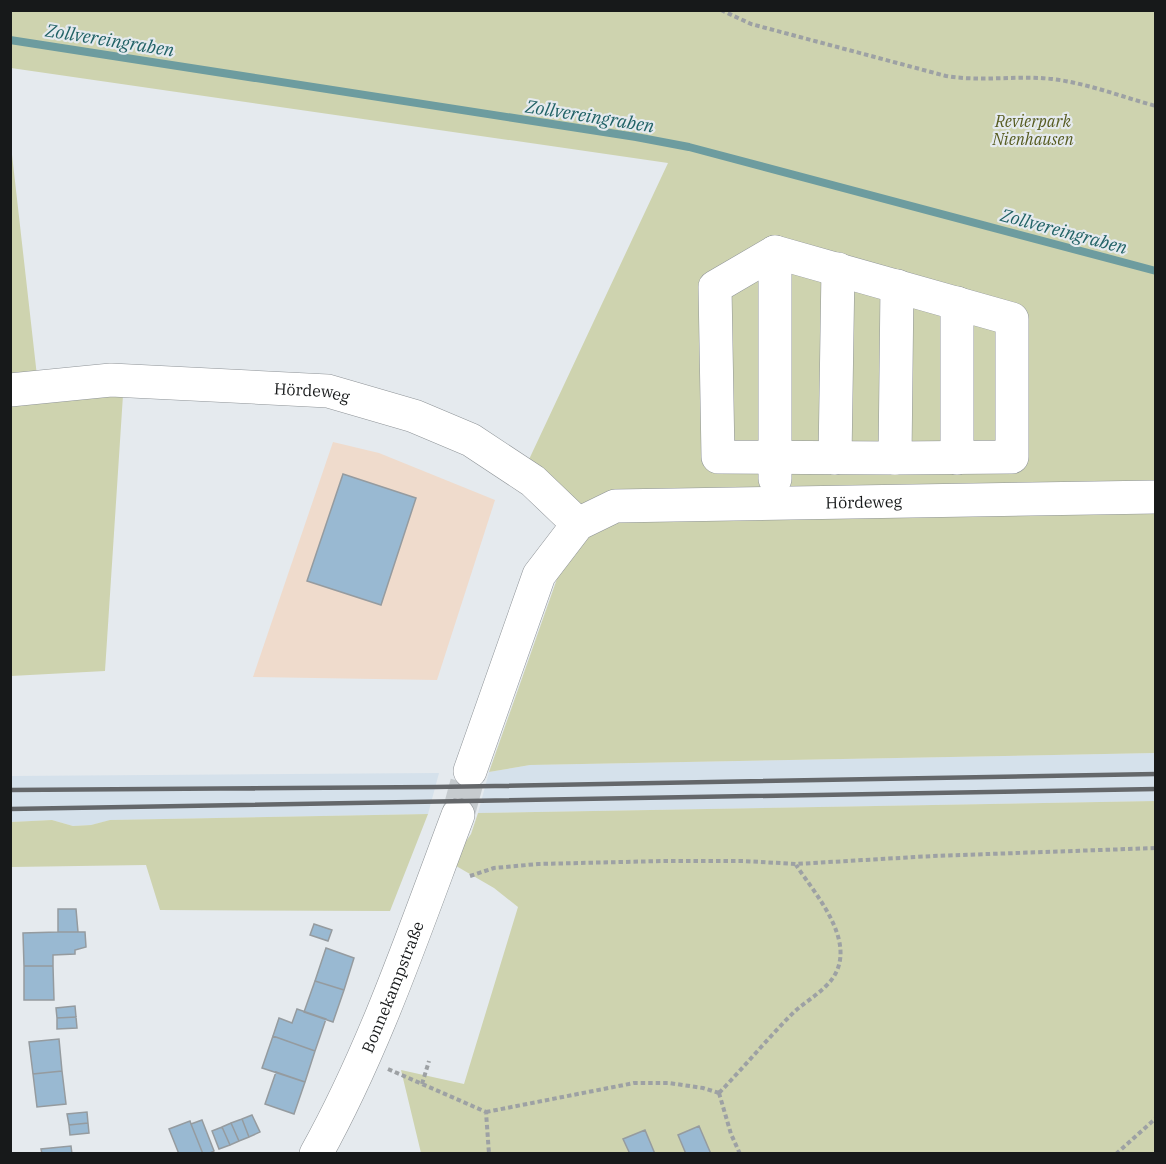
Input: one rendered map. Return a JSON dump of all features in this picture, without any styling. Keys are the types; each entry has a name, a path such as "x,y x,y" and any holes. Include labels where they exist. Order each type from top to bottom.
{"street":[{"path":"774,502 776,458 775,252"},
{"path":"775,252 838,269 1012,319 1012,457 718,457 715,287 775,252"},
{"path":"835,458 838,269"},
{"path":"895,458 897,286"},
{"path":"957,303 957,458"},
{"name":"Hördeweg","path":"10,390 111,380 328,391 414,416 471,440 533,481 578,524"},
{"name":"Hördeweg","path":"474,758 539,575 578,524 615,506 1155,497"},
{"name":"Bonnekampstraße","path":"316,1154 333,1124 363,1059 458,816"}],"path":[{"path":"721,10 751,24 946,76 976,80 1051,79 1078,84 1155,106"},
{"path":"470,876 494,868 538,864 687,861 796,864 933,856 1155,848"},
{"path":"719,1093 801,1005 827,986 841,959 837,928 796,864"},
{"path":"363,1059 486,1112 634,1083 669,1083 719,1093"},
{"path":"422,1084 426,1078 429,1061"},
{"path":"719,1093 731,1134 740,1154"},
{"path":"486,1112 489,1154"},
{"path":"1116,1154 1155,1118"}],"shaded area":[{"path":"333,442 379,453 495,500 437,680 253,677"},
{"path":"1155,753 1155,801 478,813 489,772 530,765"},
{"path":"439,773 428,814 111,820 91,825 73,826 52,820 11,822 10,776"}],"green space":[{"name":"Revierpark Nienhausen","path":"11,11 1155,11 1155,753 530,765 489,772 571,539 525,468 668,163 11,68"},
{"path":"10,137 37,376 123,395 105,671 11,676"},
{"path":"1155,801 1155,1153 421,1153 401,1070 464,1084 518,907 494,888 451,863 471,834 478,813"},
{"path":"428,814 390,911 160,910 146,865 11,867 11,822 52,820 73,826 91,825 110,820"}],"building":[{"path":"343,474 416,498 381,605 307,581"},
{"path":"58,909 76,909 78,932 58,932"},
{"path":"314,924 332,930 328,941 310,935"},
{"path":"85,932 86,947 75,950 75,954 53,955 53,966 24,966 23,933"},
{"path":"326,948 354,958 344,990 315,981"},
{"path":"24,966 53,966 54,1000 24,1000"},
{"path":"315,981 344,990 333,1022 304,1012"},
{"path":"75,1006 76,1017 57,1018 56,1008"},
{"path":"297,1009 326,1019 315,1051 273,1036 279,1018 292,1023"},
{"path":"76,1017 77,1028 57,1029 57,1018"},
{"path":"273,1036 315,1051 305,1082 262,1068"},
{"path":"59,1039 62,1071 33,1074 29,1042"},
{"path":"62,1071 66,1104 37,1107 33,1074"},
{"path":"276,1072 305,1082 294,1114 265,1104"},
{"path":"87,1112 88,1123 69,1125 67,1114"},
{"path":"252,1115 260,1132 249,1137 242,1119"},
{"path":"242,1119 249,1137 239,1141 231,1123"},
{"path":"202,1120 214,1151 208,1154 203,1154 191,1124"},
{"path":"190,1121 203,1154 179,1154 169,1129"},
{"path":"88,1123 89,1133 70,1135 69,1125"},
{"path":"231,1123 239,1141 230,1145 222,1127"},
{"path":"699,1126 711,1154 686,1154 678,1135"},
{"path":"222,1127 230,1145 219,1149 212,1131"},
{"path":"645,1130 655,1154 630,1154 623,1139"},
{"path":"71,1146 72,1154 42,1154 41,1149"}],"waterway":[{"name":"Zollvereingraben","path":"10,40 689,147 1156,271"}],"tunnel":[{"path":"458,815 470,771"}],"railway":[{"path":"10,790 435,787 1156,774"},
{"path":"10,809 1156,789"}]}
